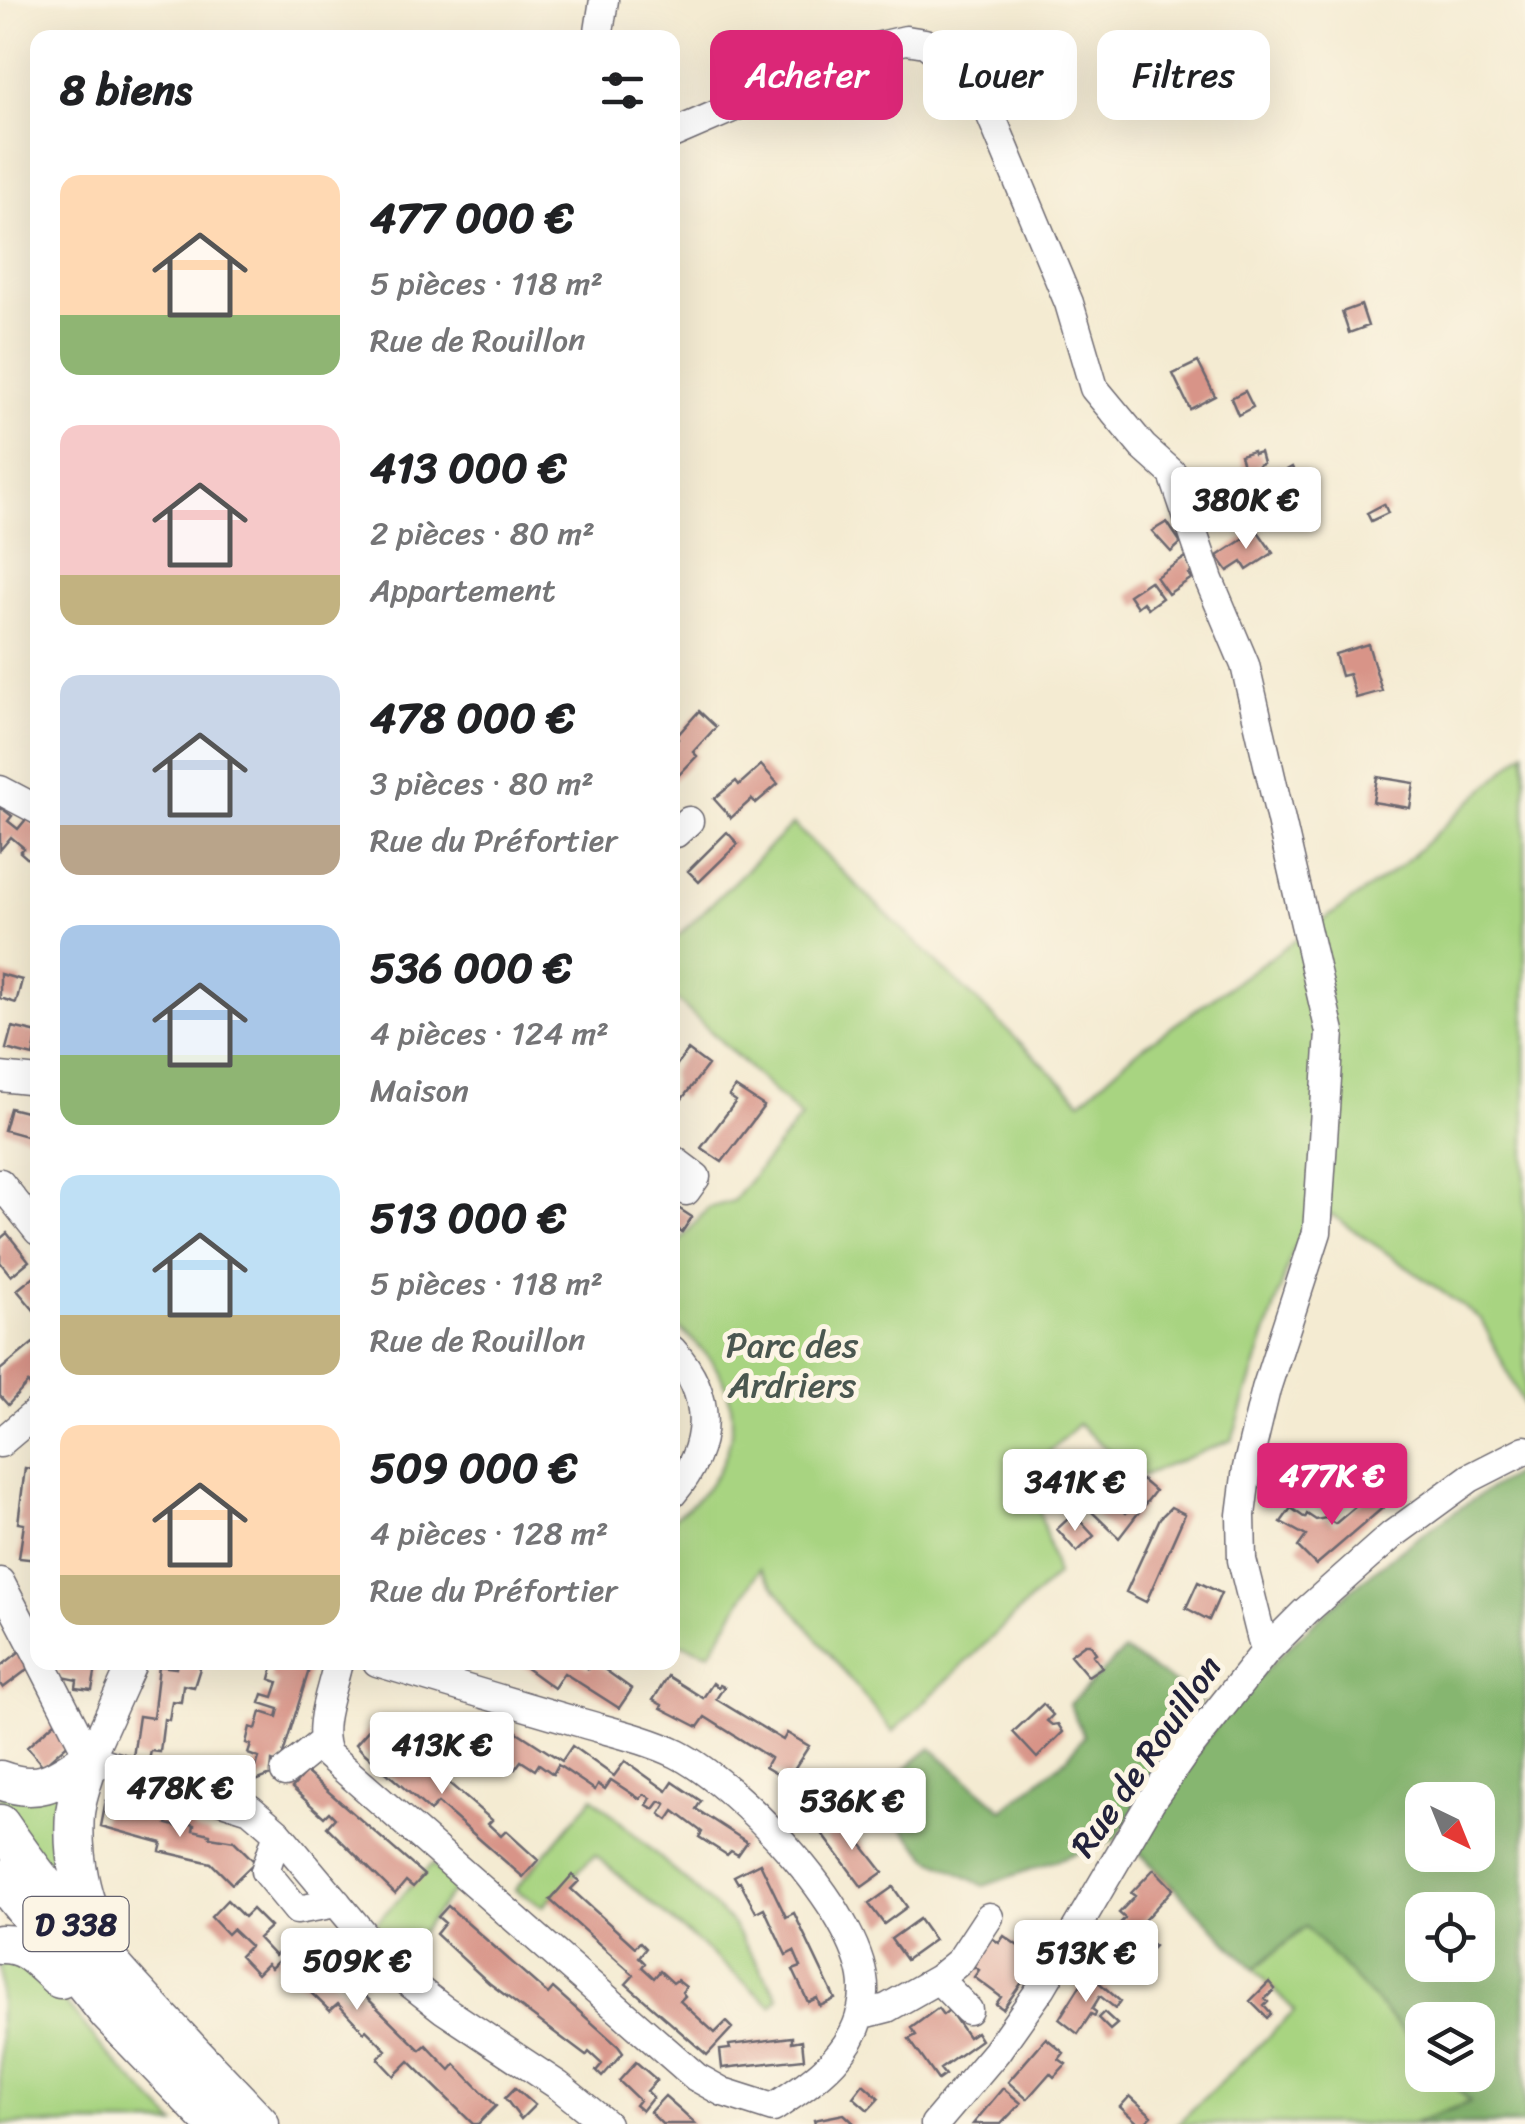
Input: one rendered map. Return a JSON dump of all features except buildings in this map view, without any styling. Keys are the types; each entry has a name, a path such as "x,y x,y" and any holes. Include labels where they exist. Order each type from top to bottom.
{"highway":[{"path":"0,1780 29,1788 50,1784 90,1758"},
{"path":"90,1758 75,1811 76,1860 94,1926 146,2029"},
{"name":"D 338","path":"0,1824 42,1884 112,1967 146,2029 215,2124"},
{"name":"D 338","path":"0,1879 146,2029 260,2124"},
{"name":"D 338","path":"0,1944 13,1944 34,1954 146,2029"}],"street":[{"path":"599,30 604,0"},
{"path":"680,131 871,48 906,40 925,43 964,73 987,106 1068,304 1094,388 1143,447 1174,474 1209,580 1246,665 1330,1032 1317,1232 1266,1389 1246,1468 1241,1515 1242,1560 1265,1652"},
{"path":"0,790 30,806"},
{"path":"0,1077 30,1080"},
{"path":"680,1165 696,1176 686,1191"},
{"path":"0,1183 30,1220"},
{"path":"680,1361 694,1379 704,1424 697,1454 680,1481"},
{"path":"0,1443 30,1418"},
{"name":"Rue de Rouillon","path":"935,2124 996,2052 1042,1987 1152,1801 1265,1652 1403,1527 1470,1478 1525,1450"},
{"path":"0,1582 30,1640"},
{"path":"45,1670 90,1758 250,1809 278,1833 393,1970 443,2009 559,2086 606,2124"},
{"path":"90,1758 128,1670"},
{"path":"336,1670 322,1742 328,1755 688,2071 774,2116 820,2076 840,2054 860,2015 864,1994 862,1972 837,1914 785,1845 750,1809 702,1769 675,1753 404,1670"},
{"path":"285,1772 322,1742"},
{"path":"860,2015 886,2008 938,1979 960,1961 989,1917"},
{"path":"938,1979 968,2010"}],"green space":[{"name":"Parc des Ardriers","path":"1525,751 1525,1408 1481,1319 1331,1214 1293,1250 1232,1440 1139,1477 1078,1424 1042,1459 1049,1494 1040,1512 1057,1575 893,1732 760,1569 710,1653 680,1643 680,1513 694,1502 723,1463 732,1417 718,1371 680,1329 680,1241 708,1208 733,1201 801,1117 680,1003 680,934 793,824 1081,1101 1133,1054 1402,865"},
{"path":"1525,1468 1525,2124 1412,2124 1470,2102 1461,2092 1495,2092 1495,2002 1405,2002 1405,2033 1306,1927 1254,1969 1133,1846 1192,1757 1263,1673 1344,1596 1433,1527"},
{"path":"1124,1651 1201,1700 1116,1839 984,1886 929,1858 873,1795 931,1748 1003,1810 1067,1758 1084,1736 1069,1704"},
{"path":"72,1782 75,1903 0,1803 0,1794"},
{"path":"593,1797 730,1921 779,1997 772,2006 595,1855 543,1906 515,1890"},
{"path":"432,1864 456,1887 398,1962 371,1928"},
{"path":"1306,1926 1405,2033 1405,2092 1461,2092 1470,2102 1412,2124 1177,2124 1295,2011 1254,1969"},
{"path":"11,1962 47,1980 104,2050 176,2124 0,2124 0,1964"}]}
